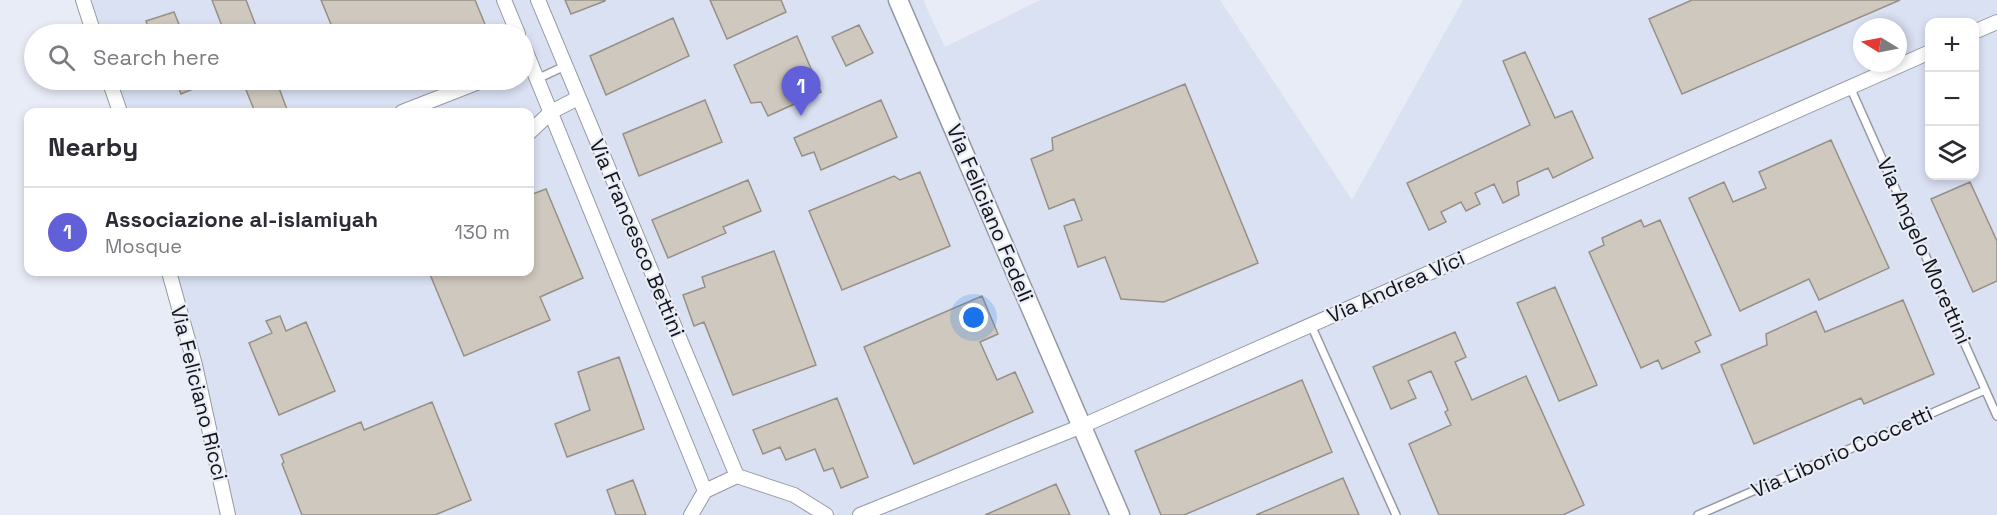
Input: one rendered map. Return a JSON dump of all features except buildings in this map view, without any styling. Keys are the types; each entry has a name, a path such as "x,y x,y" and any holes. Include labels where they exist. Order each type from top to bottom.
{"street":[{"path":"83,0 91,24"},
{"path":"504,0 514,24"},
{"name":"Via Francesco Bettini","path":"538,0 737,476"},
{"name":"Via Feliciano Fedeli","path":"898,0 1120,515"},
{"path":"1979,30 1997,22"},
{"name":"Via Andrea Vici","path":"860,515 1082,426 1925,54"},
{"name":"Via Francesco Bettini","path":"534,84 551,112 705,491"},
{"path":"112,90 119,108"},
{"path":"412,108 458,90"},
{"path":"534,128 551,112 578,98"},
{"name":"Via Feliciano Ricci","path":"170,276 195,365 228,515"},
{"path":"691,515 705,491 737,476 794,495 826,515"}],"lane":[{"path":"534,76 565,66"},
{"name":"Via Angelo Morettini","path":"1850,87 1997,416"},
{"path":"1311,325 1396,515"},
{"name":"Via Liborio Coccetti","path":"1698,515 1985,390"}],"shaded area":[{"path":"92,0 923,0 945,47 1040,0 1220,0 1352,200 1463,0 1997,0 1997,515 223,515 191,362 167,276 534,276 534,108 122,108 117,90 534,90 534,24 98,24"}],"place":[{"name":"Associazione al-islamiyah","path":"801,116"}]}
